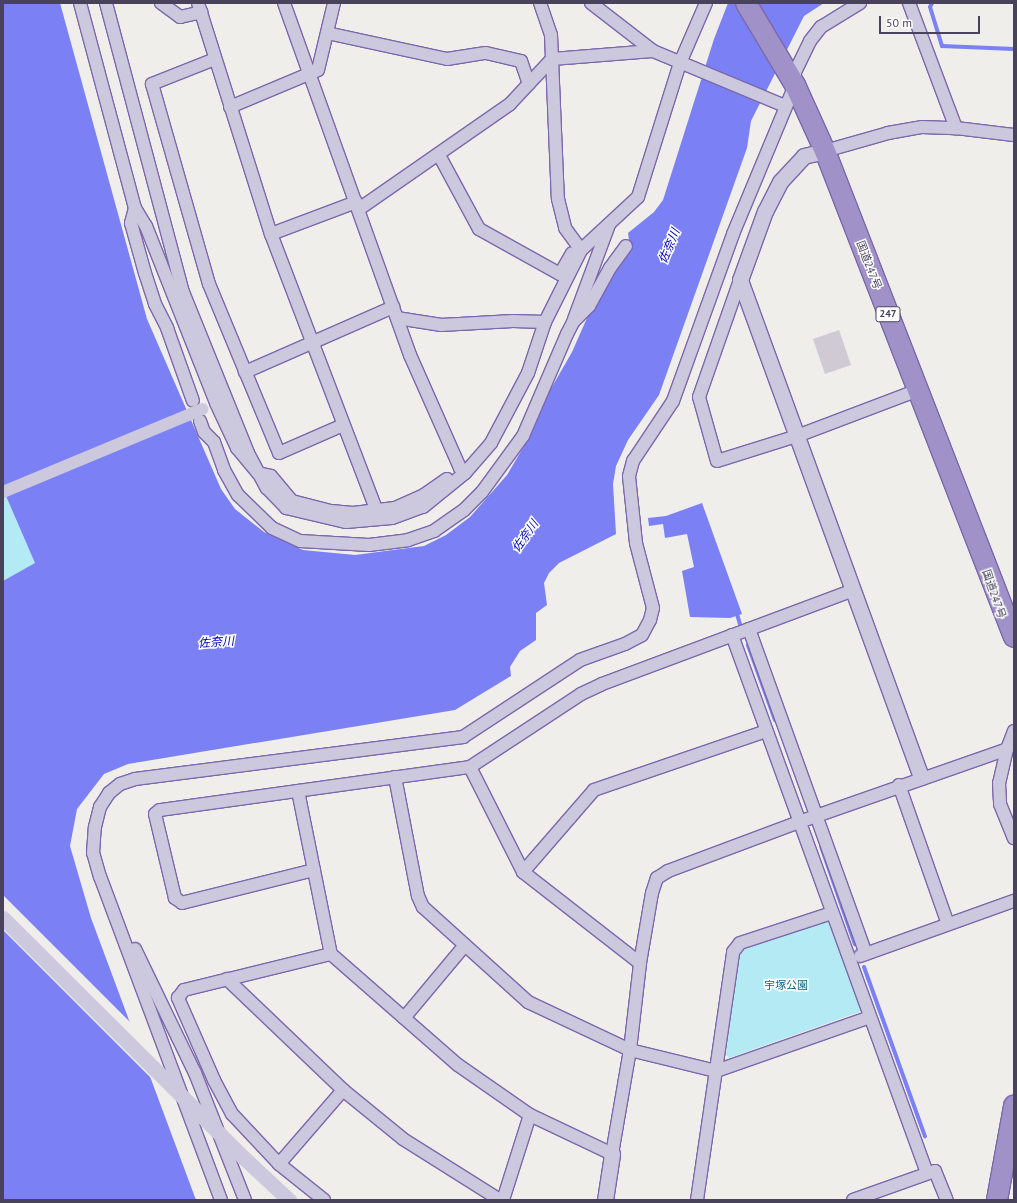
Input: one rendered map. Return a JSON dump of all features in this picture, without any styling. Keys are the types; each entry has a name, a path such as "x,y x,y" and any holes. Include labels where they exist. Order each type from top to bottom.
{"highway":[{"name":"国道247号","path":"746,3 791,79 825,151 1014,637"},
{"name":"国道247号","path":"982,558 1014,653"},
{"path":"997,1200 1014,1106"}],"street":[{"path":"80,3 135,208 146,226 216,403 237,448 258,473 271,476 292,501 331,511 377,511 395,508 424,495 463,470"},
{"path":"106,3 183,292 258,473 267,488 286,508 346,522 392,518 409,514 438,496 491,443 510,411 528,373 545,322 580,248"},
{"path":"161,3 180,17 199,8 271,234 311,343 377,511"},
{"path":"284,3 358,206 410,355 463,470"},
{"path":"230,107 309,72 318,70 334,3"},
{"path":"540,3 551,34 558,199 565,228 580,248"},
{"path":"591,3 653,51 782,105"},
{"path":"439,155 479,229 560,274 580,248 609,225 638,197 706,3"},
{"path":"221,1200 100,877 93,853 94,827 100,807 108,793 120,784 135,779 463,737 580,660 625,644 642,635 653,608 636,543 629,476 632,461 673,402 733,234 791,79 810,41 821,26 860,3"},
{"path":"909,3 956,128"},
{"path":"327,33 447,59 486,53 521,61 529,84"},
{"path":"271,234 358,206 439,155 510,104 552,60 653,51"},
{"path":"215,59 152,84 209,284 279,453 343,425"},
{"path":"918,390 797,436 717,461 699,397 765,211 780,182 804,156 899,131 922,127 956,128 1014,136"},
{"path":"135,208 131,223 151,292 197,405"},
{"path":"200,421 204,432 214,442 224,470 238,495 272,528 300,541 331,544 369,545 408,540 434,531 464,510 504,463 523,436 573,322 609,225"},
{"path":"573,322 589,306 610,268 626,246"},
{"path":"740,280 921,777"},
{"path":"245,372 311,343 395,313 441,325 512,320 545,322"},
{"path":"3,492 197,405 216,403"},
{"path":"314,870 182,903 175,898 155,814 160,810 470,767 581,694 602,684 853,590"},
{"path":"749,629 866,954"},
{"path":"732,635 927,1173"},
{"path":"523,872 594,790 766,730"},
{"path":"1014,731 1006,749 999,782 1000,804 1014,838"},
{"path":"605,1200 630,1050 640,963 652,893 657,878 668,871 799,822 817,817 899,785 1006,749"},
{"path":"470,767 523,872 640,963"},
{"path":"395,777 418,896 423,907 528,1002 630,1050 716,1071 870,1017"},
{"path":"899,785 948,924"},
{"path":"298,791 331,954 458,1065 530,1115 612,1154"},
{"path":"100,877 195,1073 245,1198"},
{"path":"849,959 1014,900"},
{"path":"697,1200 733,952 740,943 832,913"},
{"path":"3,918 244,1158 289,1200"},
{"path":"404,1018 465,945"},
{"path":"324,1200 279,1164 232,1114 214,1080 178,998 184,990 331,954"},
{"path":"227,979 343,1090 402,1139 501,1200 530,1115"},
{"path":"279,1164 343,1090"},
{"path":"853,1200 935,1170 947,1200"}],"green space":[{"path":"3,489 36,563 3,581"},
{"name":"宇塚公園","path":"827,921 831,923 861,1008 859,1012 729,1058 726,1055 739,953 743,947"}],"water":[{"name":"佐奈川","path":"3,3 60,3 147,319 221,489 235,509 264,532 303,550 355,555 424,546 446,535 470,517 507,475 530,436 537,413 572,352 587,318 630,247 628,233 654,212 663,200 714,39 728,3 824,3 804,16 751,121 747,148 659,395 628,440 616,466 613,484 616,534 559,563 549,573 544,583 547,605 536,613 536,640 520,651 510,667 511,676 455,710 128,764 104,774 77,809 70,846 91,918 196,1200 3,1200 3,581 35,563 3,489"},
{"path":"702,503 742,614 730,618 690,617 682,571 694,567 687,534 665,538 663,524 649,526 648,518 666,516"}],"pier":[{"path":"3,895 132,1024 154,1081 3,930"}],"building":[{"path":"839,330 851,365 825,374 813,339"}],"waterway":[{"path":"932,3 930,7 942,46 1014,49"},
{"path":"736,611 740,624"},
{"path":"748,645 775,720"},
{"path":"821,846 855,944"},
{"path":"864,967 925,1136"}]}
